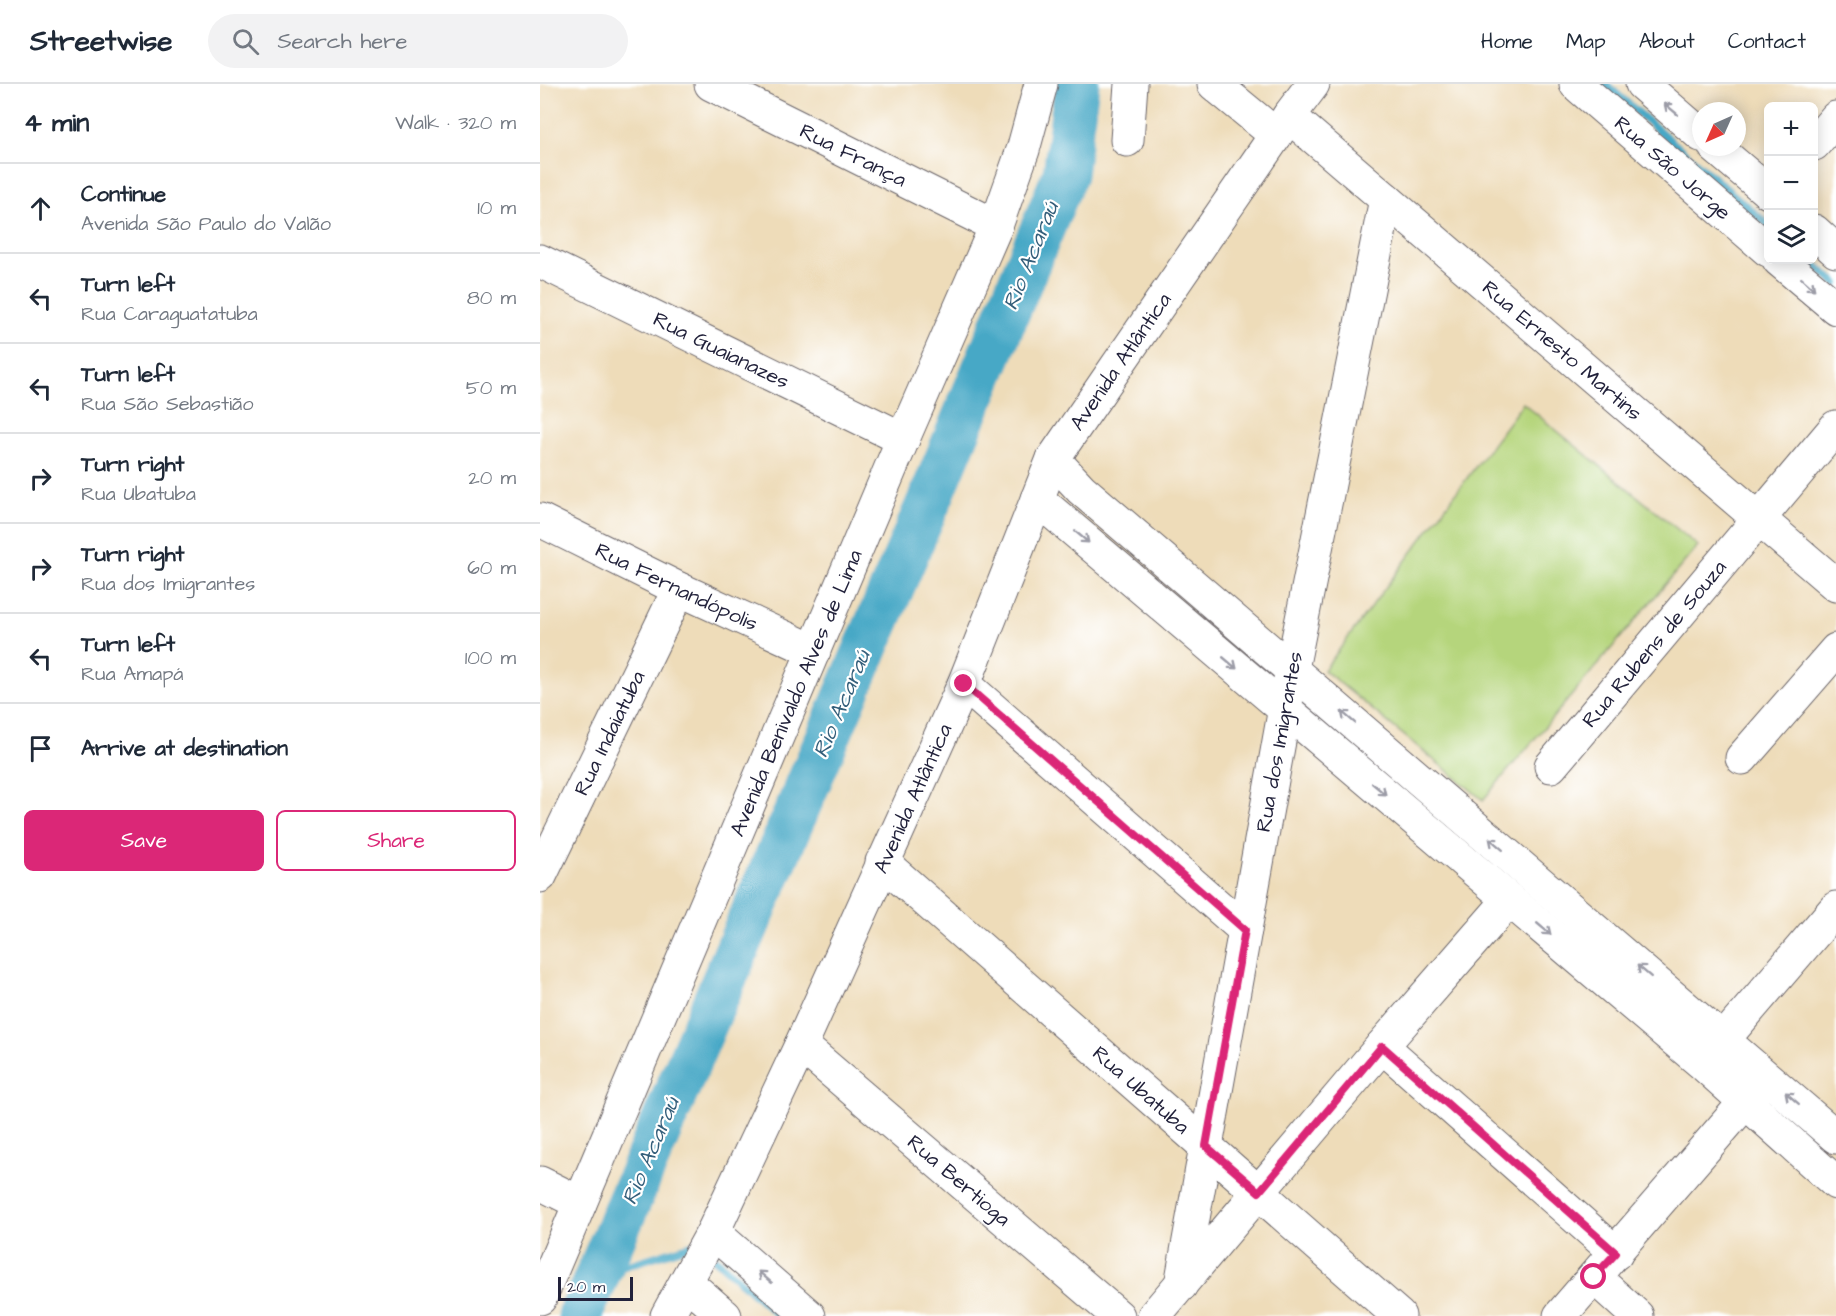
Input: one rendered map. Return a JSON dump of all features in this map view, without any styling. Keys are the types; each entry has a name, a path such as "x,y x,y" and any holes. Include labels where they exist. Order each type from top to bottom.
{"street":[{"name":"Rua França","path":"711,84 996,226"},
{"name":"Avenida Benivaldo Alves de Lima","path":"540,1298 903,439 996,226 1023,150 1041,84"},
{"path":"1127,140 1131,84"},
{"name":"Rua Ernesto Martins","path":"1214,84 1283,125 1386,199 1836,585"},
{"name":"Avenida Atlântica","path":"668,1316 713,1232 801,1045 964,684 1053,459 1313,84"},
{"name":"Rua São Jorge","path":"1576,84 1764,247"},
{"name":"Rua São Jorge","path":"1642,84 1692,127"},
{"path":"1818,139 1836,118"},
{"name":"Rua São Jorge","path":"1726,156 1764,189"},
{"name":"Rua dos Imigrantes","path":"1181,1286 1284,709 1386,199"},
{"path":"1818,235 1836,251"},
{"name":"Rua Guaianazes","path":"540,261 903,439"},
{"path":"1784,264 1836,308"},
{"name":"Rua Rubens de Souza","path":"1551,766 1836,428"},
{"path":"1053,459 1081,489 1836,1137"},
{"path":"1037,499 1703,1064 1836,1183"},
{"name":"Rua Fernandópolis","path":"540,519 679,589 814,651"},
{"name":"Rua Indaiatuba","path":"540,876 679,589"},
{"path":"1742,758 1836,650"},
{"path":"964,684 1245,930"},
{"name":"Rua Ubatuba","path":"882,862 1399,1316"},
{"path":"1154,1316 1382,1046 1509,900"},
{"path":"1703,1064 1836,908"},
{"name":"Rua Bertioga","path":"801,1045 1118,1316"},
{"path":"1382,1046 1616,1253"},
{"path":"1560,1316 1767,1077"},
{"path":"540,1183 580,1203"},
{"path":"713,1232 809,1316"},
{"path":"1594,1277 1637,1316"},
{"path":"686,1282 724,1316"}],"green space":[{"path":"1523,403 1698,546 1483,800 1324,670"}],"waterway":[{"name":"Rio Acaraú","path":"580,1316 931,497 1065,174 1077,84"},
{"path":"1605,84 1764,222"},
{"path":"1814,264 1836,283"},
{"path":"596,1275 695,1244"},
{"path":"709,1253 779,1316"}],"route":[{"path":"964,684 1245,930 1206,1146 1259,1192 1382,1046 1616,1253 1594,1277"}]}
